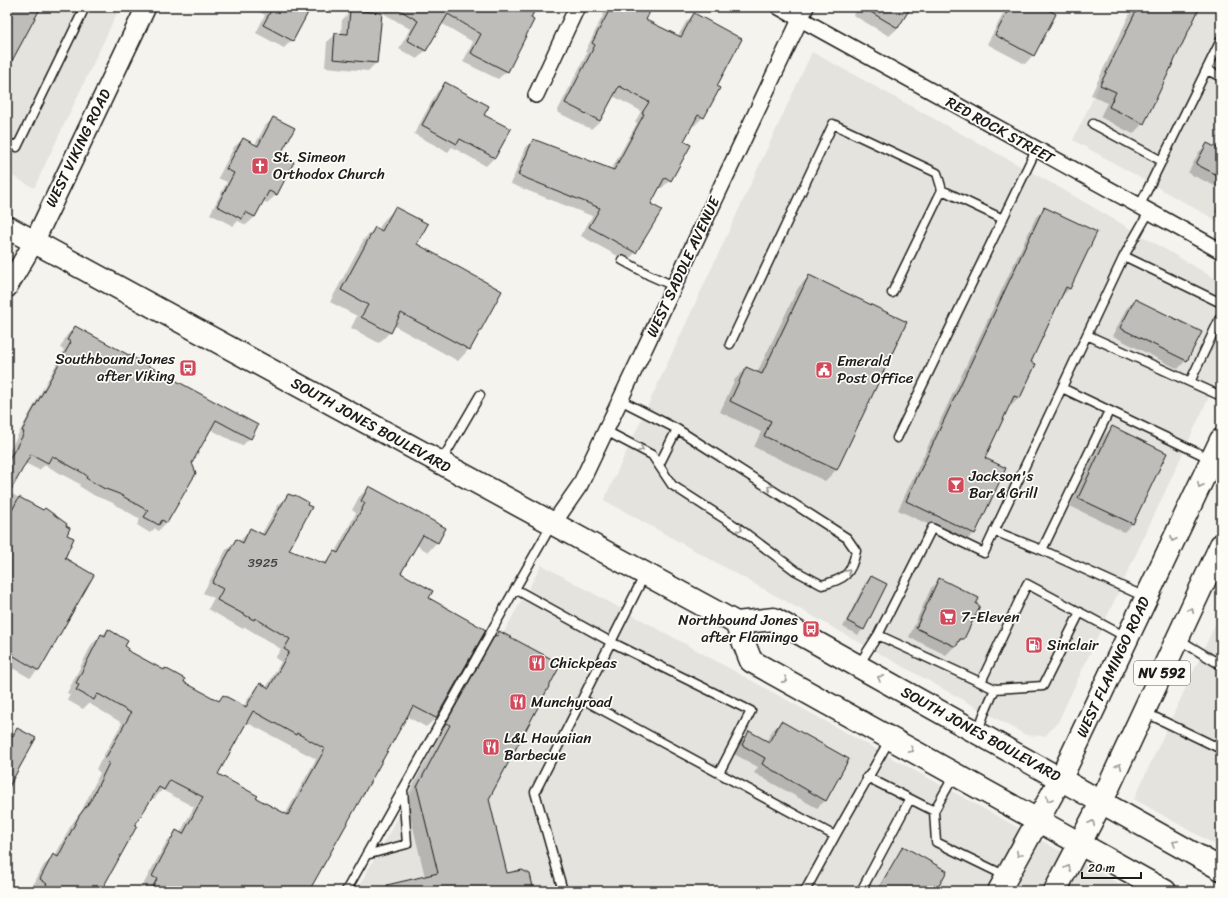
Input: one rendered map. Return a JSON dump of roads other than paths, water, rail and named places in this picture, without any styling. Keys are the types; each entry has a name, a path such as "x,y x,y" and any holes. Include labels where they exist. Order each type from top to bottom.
{"main road":[{"name":"SOUTH JONES BOULEVARD","path":"7,227 736,623 774,620 1220,865"},
{"name":"WEST FLAMINGO ROAD","path":"1003,884 1061,778 1217,450"},
{"name":"NV 592","path":"1055,891 1081,844 1102,801 1221,545"},
{"path":"736,623 750,661 1165,891"}],"street":[{"name":"WEST VIKING ROAD","path":"7,288 34,242 146,7"},
{"path":"536,96 577,7"},
{"name":"RED ROCK STREET","path":"779,7 803,13 1036,150 1221,251"},
{"name":"WEST SADDLE AVENUE","path":"553,524 580,485 803,13"}],"lane":[{"path":"7,142 17,147 85,7"},
{"path":"858,666 878,635 932,528 984,553 1124,256 1144,209 1162,160 1221,40"},
{"path":"1206,70 1221,77"},
{"path":"730,344 833,124 937,173 942,190 892,293"},
{"path":"1092,124 1162,160"},
{"path":"897,438 1036,150"},
{"path":"942,190 1004,219"},
{"path":"1124,256 1221,303"},
{"path":"622,260 674,286"},
{"path":"1190,382 1221,316"},
{"path":"1087,335 1221,396"},
{"path":"1062,388 1109,411 1217,450"},
{"path":"440,463 480,395"},
{"path":"606,431 652,454 672,485 737,527 796,571 822,585 840,580 852,567 856,551 847,538 677,429 620,400"},
{"path":"1042,550 1109,411"},
{"path":"659,465 677,429"},
{"path":"346,891 553,524"},
{"path":"994,531 1042,550 1146,597"},
{"path":"563,891 535,792 645,574"},
{"path":"981,682 1027,584 1127,637"},
{"path":"515,589 611,642 751,711 719,773"},
{"path":"878,635 995,689 1043,686 1080,612"},
{"path":"1178,639 1221,665"},
{"path":"978,732 995,689"},
{"path":"582,699 835,836"},
{"path":"1143,712 1221,749"},
{"path":"805,891 890,738"},
{"path":"955,774 934,811 936,842 1003,884"},
{"path":"867,777 934,811"},
{"path":"366,855 407,844 403,790"},
{"path":"861,891 910,799"}],"place":[{"name":"St. Simeon Orthodox Church","path":"260,166"},
{"name":"Southbound Jones after Viking","path":"188,368"},
{"name":"Emerald Post Office","path":"824,370"},
{"name":"Jackson's Bar & Grill","path":"956,485"},
{"name":"7-Eleven","path":"948,617"},
{"name":"Northbound Jones after Flamingo","path":"811,629"},
{"name":"Sinclair","path":"1034,645"},
{"name":"Chickpeas","path":"537,663"},
{"name":"Munchyroad","path":"518,702"},
{"name":"L&L Hawaiian Barbecue","path":"491,747"}]}
